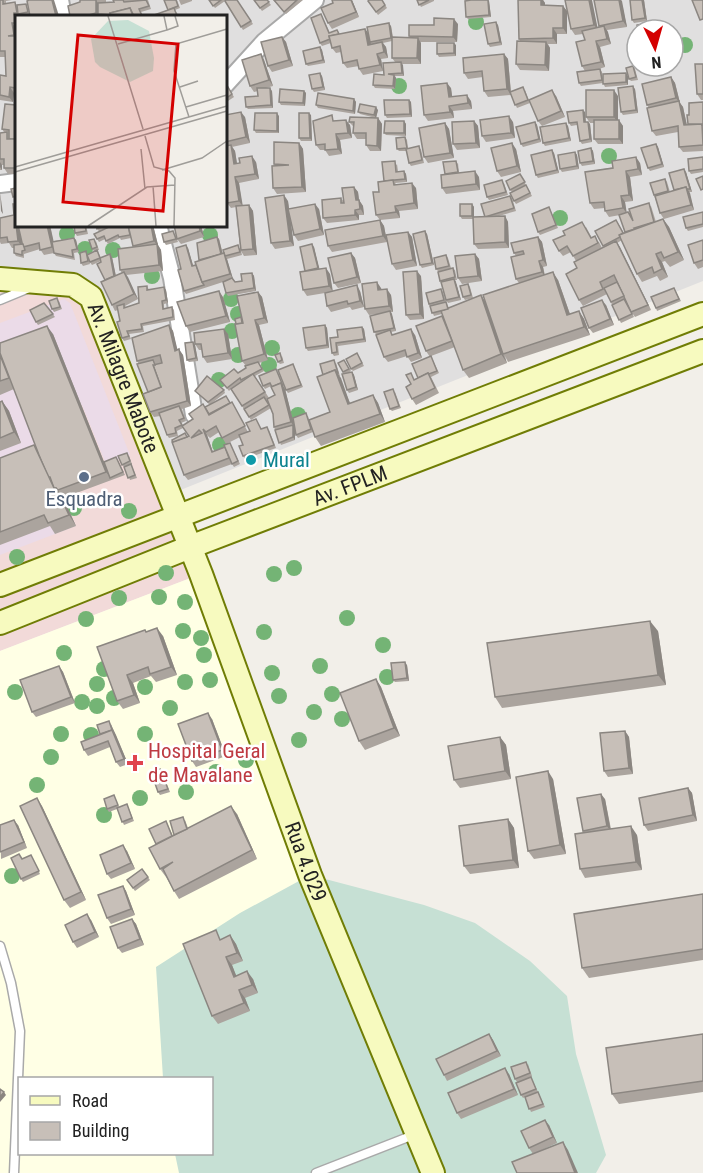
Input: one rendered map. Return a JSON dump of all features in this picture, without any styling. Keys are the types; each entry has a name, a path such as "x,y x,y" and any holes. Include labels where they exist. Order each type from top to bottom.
{"main road":[{"name":"Av. Milagre Mabote","path":"0,279 47,281 73,285 91,297 190,546"},
{"path":"0,585 703,314"},
{"name":"Av. FPLM","path":"0,623 190,546 703,351"},
{"name":"Rua 4.029","path":"190,546 310,875 433,1173"}],"street":[{"path":"60,0 63,15"},
{"path":"226,84 264,42 315,0"},
{"path":"0,184 15,182"},
{"path":"158,226 172,278 194,415"}],"lane":[{"path":"0,300 47,281"},
{"path":"0,946 11,983 20,1031 18,1077"},
{"path":"14,1173 18,1078"},
{"path":"316,1173 416,1134"}],"shaded area":[{"path":"0,0 703,0 703,281 168,495 0,279"},
{"path":"0,279 91,297 201,574 0,651"},
{"path":"64,299 70,303 130,455 106,464 82,405 31,426 53,485 63,498 76,526 0,555 0,323"},
{"name":"Hospital Geral de Mavalane","path":"201,574 417,1173 0,1173 0,651"},
{"path":"310,875 424,905 475,923 530,961 567,996 576,1054 606,1155 596,1173 179,1173 175,1155 213,1155 213,1077 163,1077 156,967 240,913"}],"building":[{"path":"0,0 3,0 3,4 15,2 17,13 14,13 15,23 12,23 14,35 8,36 15,36 15,88 10,87 9,97 0,95 0,75 6,76 5,51 0,51"},
{"path":"52,0 56,15 30,15 27,1"},
{"path":"80,0 96,0 96,13 70,15 68,6"},
{"path":"113,0 124,2 146,0 149,6 139,9 142,15 134,15 130,8 110,13 111,15 98,14 98,3 114,2"},
{"path":"164,0 176,0 178,6 168,10"},
{"path":"209,0 221,0 213,6"},
{"path":"226,0 237,0 251,21 241,27"},
{"path":"254,0 267,0 269,2 260,8"},
{"path":"274,0 297,0 284,12"},
{"path":"332,0 351,0 356,12 328,23 321,8 333,3"},
{"path":"369,0 382,0 385,5 376,12"},
{"path":"417,0 429,0 419,5"},
{"path":"488,0 489,15 466,17 465,1"},
{"path":"518,0 541,0 541,5 563,6 563,28 553,28 553,38 519,39"},
{"path":"565,0 589,0 594,25 571,29"},
{"path":"594,0 619,0 623,21 599,26"},
{"path":"630,0 642,0 645,18 632,18"},
{"path":"692,0 703,0 703,19 700,20"},
{"path":"26,4 28,12 18,14 17,5"},
{"path":"130,8 133,15 111,15 110,13"},
{"path":"174,8 177,15 154,15"},
{"path":"321,14 329,33 337,30 339,34 329,36 330,39 320,43 311,18"},
{"path":"434,18 454,19 453,37 409,36 409,25 434,25"},
{"path":"496,22 500,42 488,44 484,24"},
{"path":"389,23 391,38 370,42 367,27"},
{"path":"604,26 607,39 596,41 601,62 582,66 576,42 585,40 582,31"},
{"path":"365,29 368,45 382,42 384,52 377,54 380,65 359,69 357,60 343,63 340,46 332,48 329,36"},
{"path":"282,37 289,60 268,66 261,42"},
{"path":"392,37 418,38 417,58 392,58"},
{"path":"517,41 546,42 545,65 516,64"},
{"path":"437,43 454,43 454,53 437,54"},
{"path":"320,47 323,60 306,64 303,51"},
{"path":"261,54 269,80 250,86 242,60"},
{"path":"504,54 507,89 484,91 482,71 464,73 463,58"},
{"path":"401,62 402,73 388,74 394,75 393,86 373,85 374,74 384,75 383,63"},
{"path":"695,64 703,64 703,94 697,94"},
{"path":"600,69 602,80 579,83 577,72"},
{"path":"320,73 323,87 312,89 309,75"},
{"path":"625,73 626,82 603,84 603,74"},
{"path":"671,78 676,98 647,105 642,84"},
{"path":"447,83 449,97 467,95 468,103 449,106 450,112 424,115 421,86"},
{"path":"633,86 636,110 621,112 618,88"},
{"path":"228,87 232,94 226,98"},
{"path":"523,87 528,100 515,105 510,92"},
{"path":"257,88 270,88 271,105 246,107 245,97 258,96"},
{"path":"280,89 304,91 303,103 279,102"},
{"path":"552,90 561,111 538,121 529,100"},
{"path":"586,90 614,90 614,117 586,117"},
{"path":"318,93 354,99 353,111 316,105"},
{"path":"384,100 409,100 410,114 385,115"},
{"path":"679,101 684,125 702,124 703,145 679,147 678,126 652,131 647,108"},
{"path":"703,102 703,125 688,124 689,103"},
{"path":"5,104 15,105 15,139 9,139 9,130 2,129"},
{"path":"360,104 376,107 374,115 358,112"},
{"path":"583,110 584,122 588,122 590,139 580,141 577,122 569,123 567,112"},
{"path":"241,112 246,137 226,142 226,115"},
{"path":"255,113 277,113 277,131 254,130"},
{"path":"299,113 309,113 310,138 299,138"},
{"path":"332,115 333,121 346,120 348,133 336,134 338,149 325,150 325,144 316,145 313,121"},
{"path":"509,116 511,133 482,136 480,120"},
{"path":"350,117 378,118 377,146 366,145 366,133 353,133 354,122 349,122"},
{"path":"594,120 619,120 619,139 594,139"},
{"path":"385,121 404,121 404,133 384,133"},
{"path":"474,121 476,143 453,144 452,122"},
{"path":"535,122 539,139 521,144 516,127"},
{"path":"445,123 450,153 424,157 419,128"},
{"path":"566,123 569,138 543,143 540,127"},
{"path":"7,132 7,139 15,139 15,168 4,168 4,159 0,159 0,133"},
{"path":"405,137 407,148 397,149 396,138"},
{"path":"274,142 299,143 302,187 273,188 272,166 289,165 274,164"},
{"path":"512,143 517,166 497,171 491,148"},
{"path":"656,144 662,164 648,168 641,148"},
{"path":"231,145 234,164 240,163 239,158 252,156 255,174 235,177 239,201 227,203 226,196 226,146"},
{"path":"419,146 422,160 409,163 406,149"},
{"path":"591,148 593,161 580,163 578,151"},
{"path":"552,150 557,170 536,175 531,155"},
{"path":"575,152 577,166 560,169 558,155"},
{"path":"636,157 638,169 626,171 629,195 621,196 623,208 605,211 604,202 590,203 585,172 613,168 612,161"},
{"path":"703,157 703,169 689,171 688,159"},
{"path":"395,161 396,172 404,171 405,179 384,181 382,162"},
{"path":"456,161 458,172 445,174 443,162"},
{"path":"684,169 690,189 686,187 674,190 669,173"},
{"path":"475,171 476,184 442,188 441,175"},
{"path":"520,174 525,182 510,190 506,181"},
{"path":"703,176 703,189 701,190 696,179"},
{"path":"665,179 668,191 654,195 650,183"},
{"path":"393,180 394,185 412,183 414,203 395,206 396,212 376,215 373,192 379,192 378,182"},
{"path":"502,180 506,192 487,197 484,185"},
{"path":"526,185 530,193 514,201 510,193"},
{"path":"354,187 360,209 355,210 355,215 323,218 322,200 341,198 341,203 344,203 342,188"},
{"path":"686,187 691,205 660,213 655,196"},
{"path":"15,188 15,196 13,197 11,189"},
{"path":"284,195 290,241 271,243 265,198"},
{"path":"510,196 514,208 485,217 481,204"},
{"path":"649,203 654,222 625,232 619,215 628,212 633,221 629,209"},
{"path":"13,204 15,204 18,241 8,242 7,237 0,238 0,218 14,215"},
{"path":"315,204 320,229 294,235 288,209"},
{"path":"460,204 472,204 472,216 460,216"},
{"path":"249,205 253,249 241,250 236,206"},
{"path":"549,207 556,225 538,232 532,214"},
{"path":"703,212 703,224 686,228 683,217"},
{"path":"505,216 505,242 474,244 473,217"},
{"path":"663,219 678,252 664,258 661,252 656,254 662,269 654,273 652,267 637,274 619,235"},
{"path":"380,220 383,236 328,246 325,230"},
{"path":"616,220 623,233 603,246 595,231"},
{"path":"582,222 591,238 595,236 598,243 573,256 567,246 559,251 553,240 565,235 563,231"},
{"path":"18,226 47,226 52,247 40,250 39,243 23,247"},
{"path":"74,226 85,226 86,231 75,233"},
{"path":"111,226 128,226 130,235 119,237 118,235 106,241 104,236 97,239 94,234"},
{"path":"128,226 151,226 154,241 133,246"},
{"path":"174,226 199,226 200,231 177,239"},
{"path":"173,231 176,239 164,242 162,234"},
{"path":"425,231 432,263 420,265 413,234"},
{"path":"408,232 413,260 392,264 386,235"},
{"path":"217,237 221,254 199,260 197,243"},
{"path":"538,237 543,260 539,261 542,272 516,279 511,257 524,254 523,251 514,253 511,243"},
{"path":"74,238 77,249 72,250 73,257 54,253 52,242"},
{"path":"94,239 97,247 92,249 89,240"},
{"path":"703,240 703,260 694,263 688,245"},
{"path":"616,241 648,305 631,312 614,275 600,282 603,289 579,300 566,274 577,268 574,262"},
{"path":"23,244 25,250 22,251 22,255 14,253 14,245"},
{"path":"157,244 159,265 120,270 118,249"},
{"path":"312,244 318,268 305,271 300,247"},
{"path":"186,245 192,266 196,265 204,285 184,291 178,270 181,269 176,248"},
{"path":"238,245 240,252 225,256 223,250"},
{"path":"97,250 100,258 90,262 87,255"},
{"path":"86,251 88,261 81,263 80,253"},
{"path":"224,253 230,274 202,282 195,262"},
{"path":"351,253 357,277 334,283 328,258"},
{"path":"110,254 114,276 105,280 97,264 101,262 100,258"},
{"path":"475,254 478,276 458,278 455,256"},
{"path":"446,255 449,266 436,269 434,258"},
{"path":"326,268 329,286 303,290 300,272"},
{"path":"453,268 455,277 440,281 438,272"},
{"path":"417,271 420,314 406,315 403,272"},
{"path":"124,272 134,294 112,305 101,282"},
{"path":"553,272 567,315 579,311 584,327 503,354 483,295"},
{"path":"252,273 254,288 226,293 223,282 232,278 235,282 242,281 241,274"},
{"path":"454,279 459,297 446,300 441,282"},
{"path":"377,282 378,290 387,289 389,306 365,309 362,284"},
{"path":"617,282 624,296 611,302 604,288"},
{"path":"468,284 471,295 463,297 460,286"},
{"path":"357,285 360,301 348,304 347,301 327,306 325,293"},
{"path":"147,286 147,290 164,287 166,300 162,301 163,309 172,307 173,317 141,324 142,329 127,331 129,336 122,338 117,322 120,321 117,306 124,304 124,308 139,303 138,287"},
{"path":"674,288 679,299 656,308 651,297"},
{"path":"441,289 444,300 429,304 426,293"},
{"path":"219,291 226,316 186,326 177,302"},
{"path":"258,292 264,318 255,320 264,354 242,361 235,324 243,323 237,296"},
{"path":"481,295 501,354 463,370 441,311"},
{"path":"57,298 60,307 52,309 49,301"},
{"path":"624,299 632,314 619,320 612,305"},
{"path":"602,300 610,319 589,328 581,308"},
{"path":"446,302 448,309 432,313 430,306"},
{"path":"44,303 53,314 36,322 30,310"},
{"path":"390,311 394,328 374,332 370,316"},
{"path":"442,316 452,341 426,351 416,326"},
{"path":"241,317 242,323 236,324 235,319"},
{"path":"169,325 175,351 179,349 187,401 150,412 143,394 161,387 153,365 162,363 160,355 137,361 132,338"},
{"path":"325,325 327,345 306,348 303,328"},
{"path":"47,326 106,472 58,490 54,488 48,477 0,353 0,343"},
{"path":"362,327 364,339 336,343 337,352 332,353 330,338 338,337 337,330"},
{"path":"224,329 228,353 203,357 201,344 195,344 194,333"},
{"path":"411,329 418,353 407,357 405,350 384,357 376,335 390,330 392,335"},
{"path":"193,342 196,358 187,360 185,343"},
{"path":"280,353 282,360 278,362 275,355"},
{"path":"357,353 362,363 351,369 346,359"},
{"path":"0,355 9,378 0,381"},
{"path":"431,356 437,371 418,378 412,364"},
{"path":"153,360 161,387 148,392 137,364"},
{"path":"334,360 338,373 335,370 323,375 320,364"},
{"path":"344,360 349,369 343,372 338,363"},
{"path":"258,362 262,369 241,380 240,378 227,388 220,380 234,369 238,373 246,368 245,366"},
{"path":"293,364 301,385 286,390 278,370"},
{"path":"276,369 283,386 281,383 272,387 270,383 263,386 259,376"},
{"path":"335,370 348,404 373,395 380,414 315,437 309,420 330,412 317,377"},
{"path":"352,372 356,387 347,390 342,374"},
{"path":"411,373 414,380 428,373 435,388 412,399 406,387 411,384 406,375"},
{"path":"253,374 265,392 242,406 231,389"},
{"path":"207,376 224,390 208,402 195,391"},
{"path":"281,383 291,422 274,427 273,414 267,399 275,395 271,387"},
{"path":"393,389 399,406 390,409 384,392"},
{"path":"226,396 230,403 209,414 205,407"},
{"path":"264,397 269,405 249,417 244,409"},
{"path":"2,401 14,432 0,438 0,402"},
{"path":"232,402 245,426 222,438 216,426 206,432 203,429 212,452 225,447 229,458 184,475 172,442 189,436 182,426 193,419 189,414 203,404 209,415","holes":["199,430 202,433 191,438"]},
{"path":"179,406 184,418 179,420 182,425 175,428 176,433 167,435 159,413"},
{"path":"306,413 311,429 296,435 293,418"},
{"path":"256,419 261,429 267,427 274,445 243,456 239,446 243,445 239,435 250,431 246,423"},
{"path":"293,425 293,437 279,443 275,430"},
{"path":"185,433 187,437 173,442 172,440"},
{"path":"230,443 238,461 232,464 224,445"},
{"path":"34,445 69,515 48,523 44,515 0,532 0,458"},
{"path":"127,453 130,461 122,465 118,456"},
{"path":"116,457 123,472 110,478 104,462"},
{"path":"131,464 135,475 128,478 124,467"},
{"path":"650,621 658,675 495,697 487,643"},
{"path":"157,628 171,667 150,674 148,667 127,675 134,695 117,701 97,647"},
{"path":"405,662 407,678 393,680 391,663"},
{"path":"59,666 71,697 32,712 20,680"},
{"path":"376,679 394,728 359,741 340,693"},
{"path":"208,713 222,750 192,761 178,724"},
{"path":"109,721 112,730 100,734 97,725"},
{"path":"112,730 124,759 116,762 108,741 84,750 81,742"},
{"path":"625,731 629,768 604,771 600,733"},
{"path":"500,737 505,771 454,780 448,746"},
{"path":"160,769 168,789 158,792 151,772"},
{"path":"548,771 560,845 528,851 516,777"},
{"path":"688,788 693,815 644,825 639,798"},
{"path":"601,794 607,826 583,831 577,798"},
{"path":"114,795 118,805 107,809 104,799"},
{"path":"37,798 81,892 64,900 20,806"},
{"path":"127,804 132,818 122,822 117,808"},
{"path":"231,806 252,850 174,891 163,869 173,862 160,869 149,848"},
{"path":"183,817 187,829 174,835 170,821"},
{"path":"508,819 513,860 464,866 459,826"},
{"path":"14,820 24,842 0,852 0,825"},
{"path":"166,821 172,836 156,844 149,829"},
{"path":"631,826 636,862 580,869 575,834"},
{"path":"123,845 131,863 107,874 100,855"},
{"path":"19,854 22,859 31,855 39,871 21,879 11,858"},
{"path":"142,869 148,877 133,888 127,880"},
{"path":"123,886 131,909 107,918 98,895"},
{"path":"703,894 703,949 582,968 574,914"},
{"path":"87,914 95,932 73,942 65,925"},
{"path":"132,919 140,939 118,948 110,927"},
{"path":"216,930 220,940 230,935 237,953 226,957 234,977 247,971 252,985 239,990 244,1003 212,1016 183,944"},
{"path":"489,1034 497,1051 444,1075 436,1059"},
{"path":"703,1034 703,1081 612,1094 606,1048"},
{"path":"526,1062 530,1073 515,1079 511,1067"},
{"path":"505,1068 514,1089 457,1113 448,1093"},
{"path":"531,1077 536,1089 521,1095 516,1083"},
{"path":"538,1092 543,1104 529,1109 525,1097"},
{"path":"545,1120 553,1137 529,1148 521,1131"},
{"path":"563,1142 575,1173 517,1173 512,1162"}],"place":[{"name":"Mural","path":"251,460"},
{"name":"Esquadra","path":"84,477"},
{"name":"Hospital Geral de Mavalane","path":"135,763"}]}
